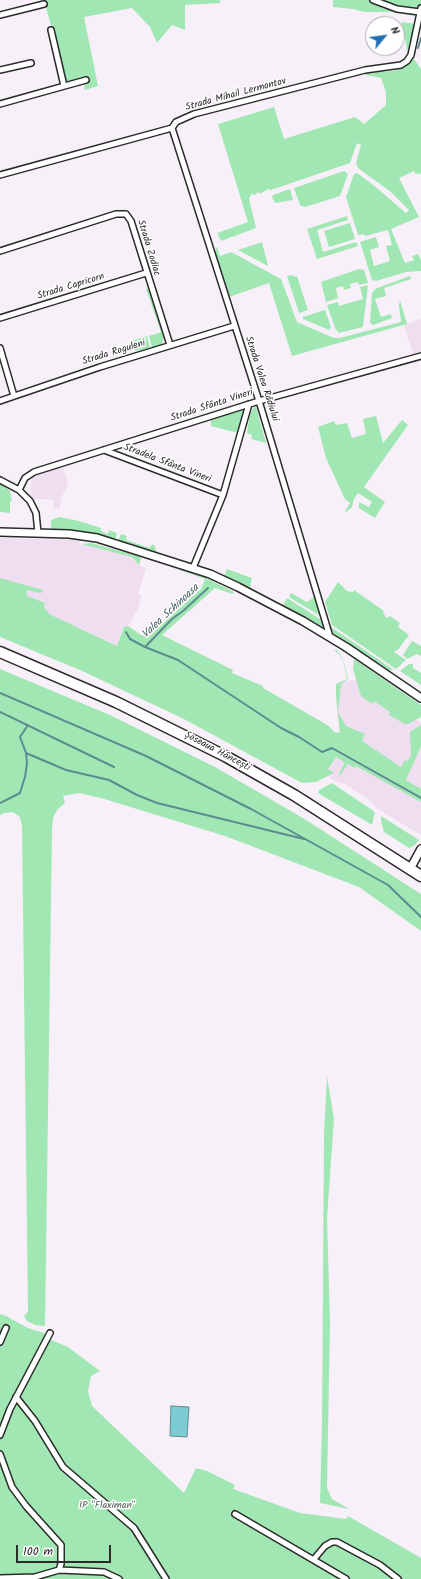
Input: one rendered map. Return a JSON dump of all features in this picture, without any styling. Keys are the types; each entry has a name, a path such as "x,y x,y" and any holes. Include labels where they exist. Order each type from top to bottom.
{"highway":[{"name":"Șoseaua Hâncești","path":"0,652 116,702 225,756 294,795 421,876"}],"street":[{"path":"373,0 397,9 420,10"},
{"path":"0,15 44,4"},
{"name":"Strada Mihail Lermontov","path":"0,176 172,128 176,122 201,112 365,70 401,65 407,62 411,55 420,10"},
{"path":"51,30 64,86"},
{"path":"0,70 31,63"},
{"path":"0,104 86,80"},
{"name":"Strada Valea Rădiului","path":"172,128 258,401 330,637"},
{"name":"Strada Zodiac","path":"0,251 122,213 126,214 131,221 146,273 170,345"},
{"name":"Strada Capricorn","path":"0,318 146,273"},
{"name":"Strada Roguleni","path":"0,401 86,371 234,326"},
{"path":"0,348 14,396"},
{"name":"Strada Sfânta Vineri","path":"19,490 25,478 34,472 258,401 421,356"},
{"name":"Strada Valea Rădiului","path":"193,568 223,495 249,404"},
{"name":"Stradela Sfânta Vineri","path":"104,450 223,495"},
{"path":"0,480 19,490 34,508 38,533"},
{"path":"0,532 69,534 97,538 193,568 238,586 330,637 421,698"},
{"path":"410,869 421,849"},
{"path":"0,1342 6,1328"},
{"path":"0,1435 16,1397 50,1333"},
{"path":"16,1397 33,1418 63,1467 134,1528 166,1579"},
{"path":"0,1454 12,1487 26,1506 61,1545 61,1564 59,1570"},
{"path":"236,1514 346,1579"},
{"path":"314,1559 324,1546 332,1542 337,1542 380,1565 398,1579"},
{"path":"0,1578 35,1577 59,1570 104,1572 119,1579"}],"shaded area":[{"path":"421,319 421,352 413,354 404,325"},
{"path":"63,467 68,483 61,499 60,509 53,508 53,500 30,498 32,477"},
{"path":"0,538 80,540 81,545 89,545 132,557 139,565 146,569 138,594 141,595 138,609 128,626 124,627 117,646 75,626 0,616"},
{"path":"356,679 421,723 421,789 406,780 407,777 340,733 337,715 336,684"},
{"path":"332,750 421,802 421,835 376,808 372,802 345,784 336,782 328,777 332,775 318,765"}],"green space":[{"path":"44,0 220,0 220,3 185,5 185,30 172,25 157,43 150,27 132,8 84,17 98,86 85,90 84,85 87,84 86,78 68,82 66,80"},
{"path":"333,0 421,0 421,7 415,8 414,16 394,12 365,12 333,7"},
{"path":"405,23 415,24 408,54 405,39"},
{"path":"414,59 421,69 421,175 420,173 416,174 414,171 399,178 419,217 391,229 405,263 414,260 412,256 418,254 421,260 421,271 406,272 376,281 372,280 360,242 376,237 379,247 370,250 374,266 390,261 386,246 392,245 388,230 365,236 364,234 358,235 346,197 354,174 357,173 372,184 406,213 409,210 391,192 358,168 356,163 361,145 357,143 350,163 271,190 268,189 260,194 258,192 255,195 252,194 249,198 256,228 221,241 217,233 248,222 218,124 274,107 284,139 355,117 364,124 386,105 386,92 381,78 366,75 365,73 393,71 401,68"},
{"path":"344,171 348,174 340,196 305,207 300,205 294,188"},
{"path":"290,189 293,200 275,203 272,197 273,195"},
{"path":"347,216 348,220 317,230 323,252 356,242 358,246 317,259 307,229"},
{"path":"350,223 355,239 329,247 324,231"},
{"path":"262,242 268,266 238,250"},
{"path":"217,247 220,256 231,252 281,279 297,322 334,338 340,338 401,322 399,305 400,300 407,324 292,356 269,283 229,297 215,252"},
{"path":"359,269 364,270 368,283 359,285 358,282 350,284 351,288 344,290 343,286 336,288 338,298 326,302 321,282"},
{"path":"293,275 294,277 297,276 308,310 299,313 287,276"},
{"path":"410,276 411,279 384,288 386,296 375,299 381,317 391,314 392,318 373,325 370,323 372,293 375,289"},
{"path":"368,285 363,327 339,333 335,328 327,305 338,302 339,306 363,299 360,287"},
{"path":"149,288 164,336 162,345 152,348 149,336 161,332 146,289"},
{"path":"325,310 331,327 329,330 303,319 303,317"},
{"path":"147,336 150,348 135,351 132,341"},
{"path":"254,407 256,407 266,443 251,439 252,435 247,433 250,414"},
{"path":"244,409 244,415 238,433 211,426 211,420"},
{"path":"376,416 383,443 402,420 408,425 364,487 385,502 375,518 359,508 359,502 369,507 372,502 358,493 354,499 352,507 346,512 345,511 350,503 345,499 326,458 318,427 334,421 336,425 347,423 352,438 366,434 363,419"},
{"path":"0,483 10,491 12,501 10,501 10,513 0,512"},
{"path":"60,517 101,528 101,531 108,534 109,530 117,533 115,540 71,530 51,529 51,520"},
{"path":"121,534 127,536 126,540 150,548 152,544 155,546 157,554 118,541"},
{"path":"91,543 138,556 141,558 139,565 132,557 81,544"},
{"path":"181,568 205,576 207,580 208,579 234,592 233,594 215,588 162,635 233,670 232,673 263,686 263,688 329,726 334,732 340,733 336,695 336,684 347,679 343,660 334,650 337,650 343,659 348,679 341,684 338,712 346,726 365,734 362,741 401,767 405,760 408,761 411,755 410,732 421,725 421,746 406,780 421,789 421,802 356,766 355,768 348,764 341,774 338,775 345,763 336,757 328,769 334,773 316,782 302,783 182,718 80,670 0,637 0,578 43,590 41,593 26,590 27,596 45,603 44,607 49,614 117,646 124,627 128,626 141,635 148,637 201,589 205,579 180,570"},
{"path":"227,569 252,578 250,588 224,576"},
{"path":"338,582 347,591 353,592 354,590 384,611 383,613 387,618 390,616 400,623 398,627 409,635 397,651 396,650 394,652 406,660 396,669 332,625 325,602"},
{"path":"291,593 307,602 313,598 313,595 315,594 322,617 289,597"},
{"path":"287,598 323,621 323,625 321,626 283,605"},
{"path":"331,628 394,670 389,670 333,633"},
{"path":"412,641 421,646 421,656 417,654 407,659 403,655"},
{"path":"354,659 421,705 421,717 408,724 405,724 389,715 390,712 374,701 372,704 361,696 353,669"},
{"path":"409,664 413,664 413,668 421,673 421,685 400,671"},
{"path":"0,669 110,715 215,767 303,818 421,894 421,931 359,887 225,836 101,798 79,793 63,796 65,803 57,810 53,818 52,830 45,1326 35,1325 27,1321 24,1316 28,1312 22,827 20,817 13,812 0,815"},
{"path":"332,783 375,812 372,825 318,793 319,790"},
{"path":"381,816 419,840 414,846 409,848 384,832"},
{"path":"327,1076 334,1119 327,1218 330,1322 327,1488 332,1499 349,1509 320,1503 324,1134"},
{"name":"IP \"Flaximan\"","path":"0,1314 28,1328 47,1334 44,1337 68,1347 100,1371 91,1376 88,1391 92,1406 184,1493 196,1468 207,1471 235,1485 233,1489 300,1513 346,1519 348,1516 421,1558 421,1579 0,1579"}],"water":[{"path":"171,1406 189,1407 187,1437 170,1436"}],"waterway":[{"path":"418,48 421,38"},
{"name":"Valea Schinoasa","path":"145,647 172,619 208,588"},
{"path":"126,632 130,639 145,647 178,660 281,728 299,737 322,752 332,748 421,798"},
{"path":"0,693 146,756 251,809 388,885 421,917"},
{"path":"0,712 114,767"},
{"name":"Valea Schinoasa","path":"0,803 20,793 25,777 27,763 26,753 20,737 28,725"},
{"path":"26,753 66,770 109,780 137,795 157,803 304,839"}]}
